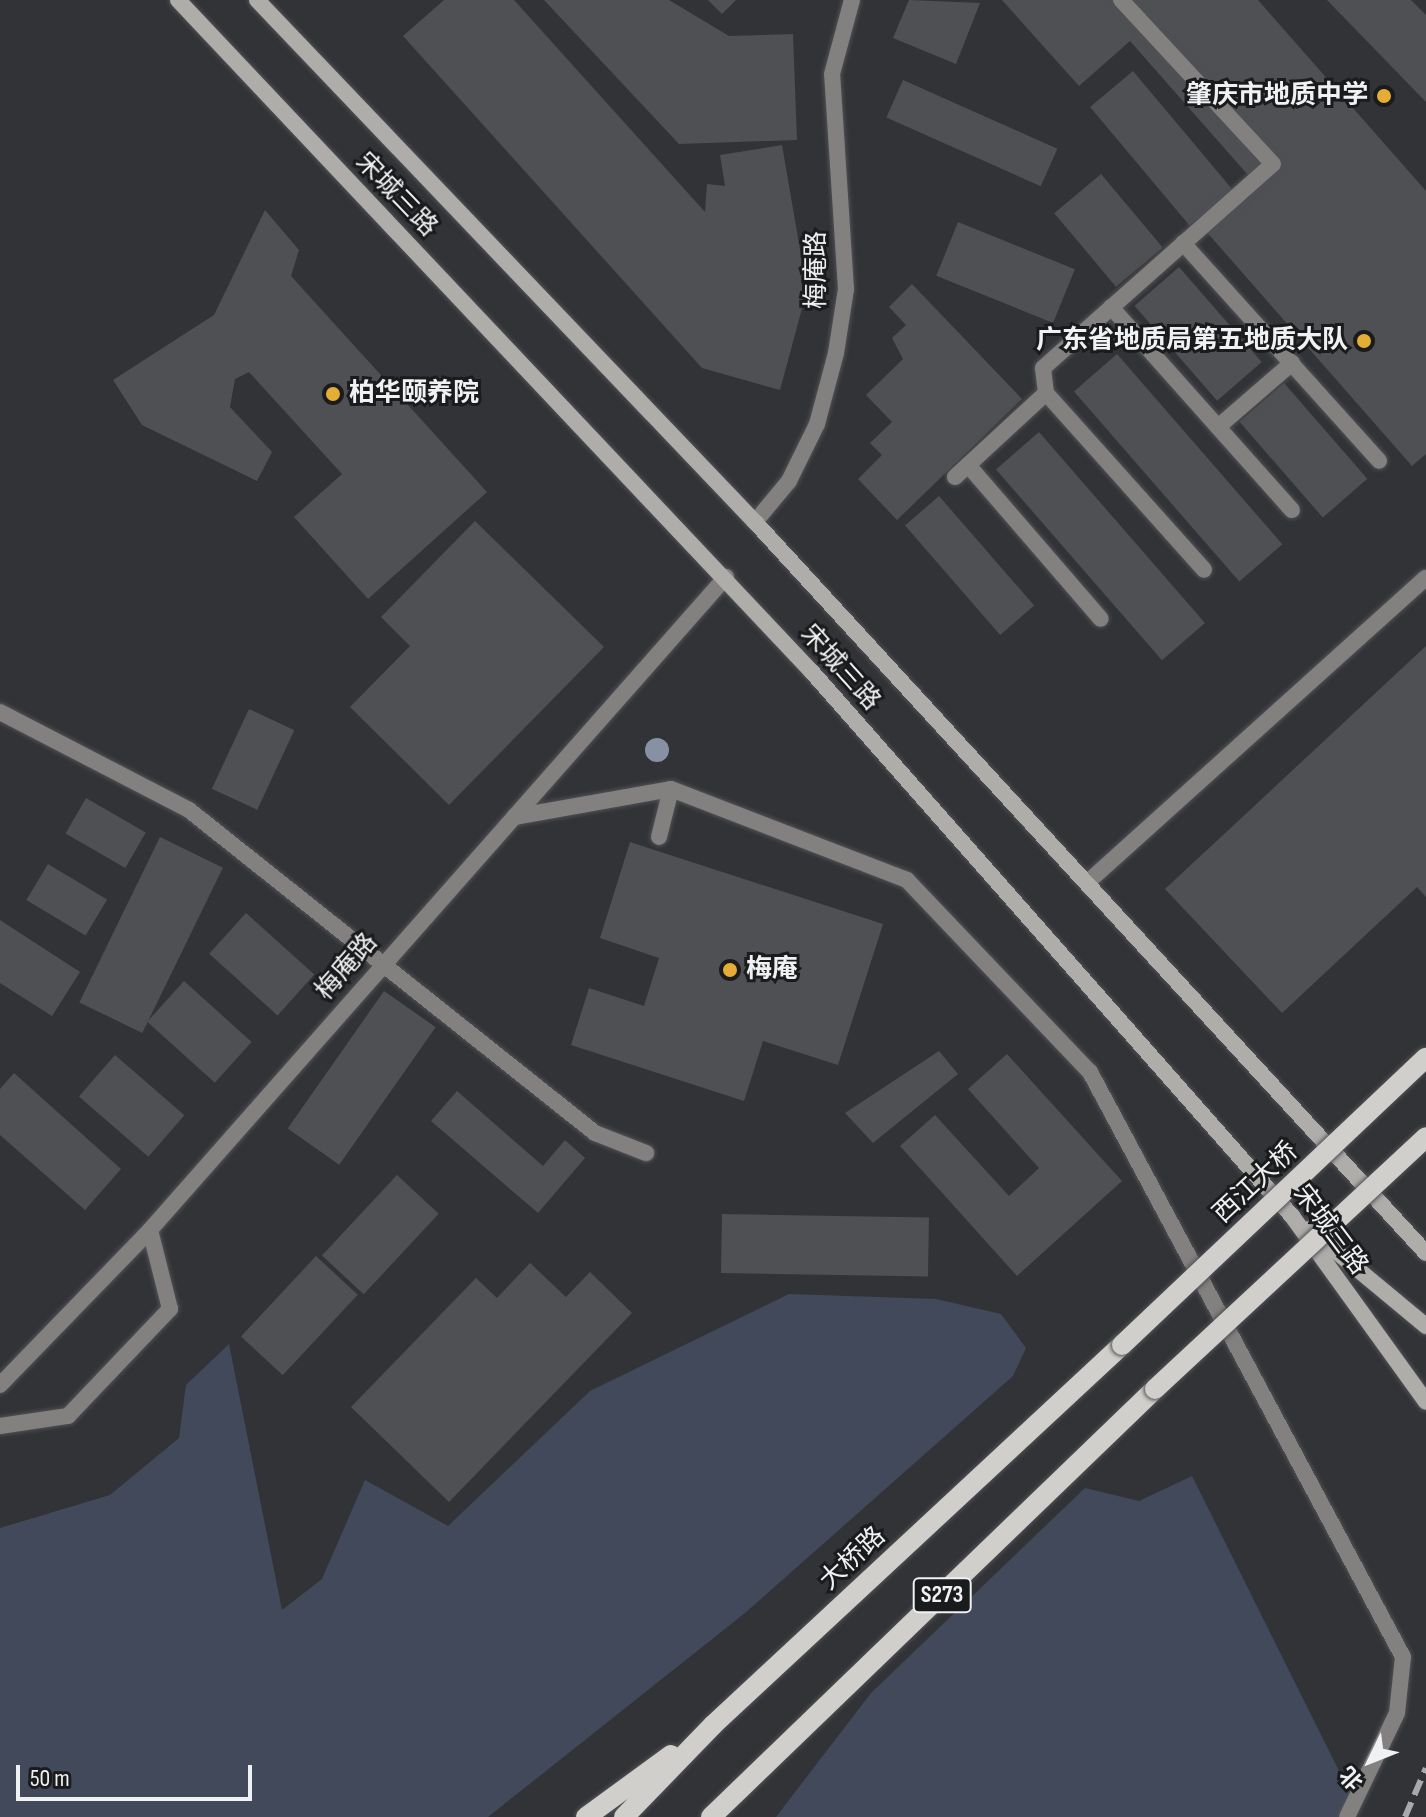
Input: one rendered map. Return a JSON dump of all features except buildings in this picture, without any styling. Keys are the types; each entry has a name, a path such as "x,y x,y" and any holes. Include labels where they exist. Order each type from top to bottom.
{"main road":[{"name":"宋城三路","path":"178,0 726,577 1292,1216 1426,1402"},
{"name":"宋城三路","path":"257,0 755,522 1089,881 1426,1253"},
{"name":"西江大桥","path":"1122,1345 1426,1058"},
{"name":"S273","path":"718,1812 1155,1389 1426,1137"},
{"path":"1292,1216 1426,1326"},
{"name":"大桥路","path":"624,1817 713,1725 1122,1345"},
{"path":"586,1817 713,1725"}],"street":[{"name":"梅庵路","path":"755,522 789,481 817,424 836,353 846,289 832,74 852,0"},
{"path":"1121,0 1273,164 1043,368 1046,393 1204,570"},
{"path":"1183,243 1379,461"},
{"path":"1111,307 1292,510"},
{"path":"1218,427 1292,363"},
{"path":"955,477 1046,393"},
{"path":"968,465 1101,619"},
{"name":"梅庵路","path":"0,1385 150,1230 726,577"},
{"path":"1089,881 1426,578"},
{"path":"0,712 189,810 385,960 595,1133 646,1153"},
{"path":"514,817 671,789 907,880 1090,1072 1403,1657 1397,1713 1347,1817"},
{"path":"659,837 671,789"},
{"path":"0,1426 68,1416 170,1309 150,1230"}],"shaded area":[{"path":"789,1294 936,1299 1001,1314 1026,1348 1013,1376 745,1613 488,1817 0,1817 0,1528 110,1495 179,1438 186,1385 229,1344 282,1610 322,1579 365,1480 448,1526 590,1391"},
{"path":"1192,1476 1352,1797 1348,1817 776,1817 871,1693 1085,1488 1139,1501"}],"railway":[{"path":"1405,1817 1426,1768"}],"place":[{"name":"肇庆市地质中学","path":"1384,96"},
{"name":"广东省地质局第五地质大队","path":"1364,341"},
{"name":"柏华颐养院","path":"333,394"},
{"name":"梅庵","path":"730,970"}]}
